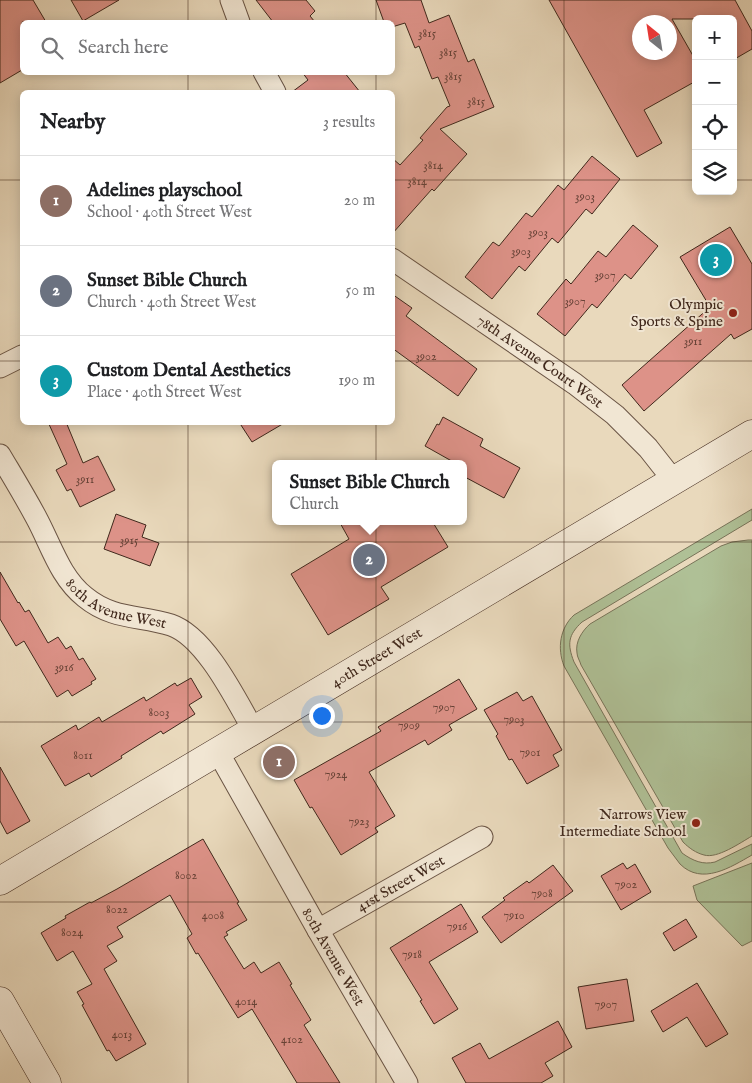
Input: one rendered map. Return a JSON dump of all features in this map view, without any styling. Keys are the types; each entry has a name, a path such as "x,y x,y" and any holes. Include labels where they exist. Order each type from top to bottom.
{"street":[{"path":"230,0 238,20"},
{"path":"266,75 274,90"},
{"name":"78th Avenue Court West","path":"395,261 575,384 608,410 648,448 674,481"},
{"path":"0,367 20,357"},
{"name":"40th Street West","path":"0,882 752,434"},
{"name":"80th Avenue West","path":"0,455 37,518 56,558 74,587 87,598 110,612 159,622 173,626 187,634 203,650 217,669 254,731"},
{"name":"80th Avenue West","path":"218,752 407,1083"},
{"name":"41st Street West","path":"318,930 482,837"},
{"path":"0,1002 47,1083"}],"green space":[{"path":"752,509 752,520 582,622 574,631 570,640 570,650 574,662 682,853 698,862 711,863 752,844 752,855 735,865 716,872 698,874 680,864 668,848 564,666 560,645 563,632 574,615"},
{"path":"752,540 752,836 722,853 709,856 698,853 683,842 581,665 577,654 577,645 582,633 590,624 721,546 732,542"},
{"path":"752,863 752,941 742,946 697,900 693,886"}],"building":[{"path":"0,0 33,0 45,20 20,20 20,71 0,83"},
{"path":"71,0 119,0 85,20 82,20"},
{"path":"256,0 306,0 315,11 310,16 313,20 271,20"},
{"path":"376,0 421,0 429,23 449,15 468,62 474,59 494,107 440,129 467,154 434,191 432,189 395,231 395,161 400,165 423,140 420,138 447,107 450,106 438,77 432,79 419,46 415,48 405,23 395,26 395,20 383,20"},
{"path":"549,0 735,0 752,31 752,49 737,58 737,15 692,15 692,19 677,19 677,15 632,15 632,60 677,60 677,28 692,54 692,83 644,110 662,143 637,157"},
{"path":"304,75 346,75 358,90 295,90 308,80"},
{"path":"592,156 620,179 592,214 586,209 558,243 552,238 525,271 519,266 492,299 465,277 493,242 499,246 526,213 532,217 558,185 564,190"},
{"path":"633,225 658,246 631,279 625,274 597,308 592,304 565,336 537,314 566,279 571,284 598,251 606,257"},
{"path":"730,227 752,264 752,329 734,339 731,334 644,411 622,385 710,307 680,257"},
{"path":"395,296 412,308 406,316 477,369 458,396 395,350"},
{"path":"443,417 483,439 480,446 520,468 504,498 467,478 467,460 450,460 425,446 437,424 439,425"},
{"path":"49,425 67,425 83,463 98,456 115,490 80,507 71,489 67,491 56,470 67,464"},
{"path":"241,425 281,425 252,442"},
{"path":"116,514 146,525 142,537 159,543 150,566 104,549"},
{"path":"341,525 434,525 448,547 381,587 389,599 328,635 291,574 349,539"},
{"path":"0,572 18,603 25,612 29,610 48,643 58,637 66,649 71,646 79,660 83,658 96,679 91,682 92,684 72,696 68,690 57,697 24,641 16,646 0,619"},
{"path":"191,678 202,697 189,705 195,714 163,734 161,731 91,777 89,773 65,786 41,746 76,725 78,730 99,717 102,722 144,697 146,701 175,683 177,686"},
{"path":"459,679 477,709 449,725 452,730 428,745 425,740 369,772 395,816 375,828 378,832 341,855 294,780 381,731 378,727"},
{"path":"517,692 523,701 532,696 562,750 553,755 559,766 527,784 512,759 509,760 496,736 498,734 484,710"},
{"path":"0,767 30,821 7,834 0,821"},
{"path":"203,839 239,902 237,903 247,920 226,932 228,935 224,937 244,969 254,962 261,973 279,962 311,1020 304,1025 340,1083 297,1083 252,1009 238,1018 187,938 192,934 170,895 117,927 123,937 107,946 117,961 104,969 146,1044 116,1061 109,1050 107,1051 77,992 92,984 73,951 57,961 41,933 66,918 65,916 117,889"},
{"path":"623,863 627,869 635,864 651,892 621,910 601,876"},
{"path":"553,865 573,891 501,943 482,917 505,900 503,898 527,881 529,883"},
{"path":"461,904 478,932 429,962 458,1009 434,1024 420,1001 422,1000 390,948"},
{"path":"686,919 697,937 674,951 663,933"},
{"path":"627,979 634,1021 586,1029 578,987"},
{"path":"697,983 728,1034 706,1047 687,1017 663,1032 651,1011"},
{"path":"558,1021 572,1047 545,1063 553,1076 541,1083 466,1083 452,1058 480,1043 489,1059"}],"place":[{"name":"Custom Dental Aesthetics","path":"716,260"},
{"name":"Olympic Sports & Spine","path":"733,313"},
{"name":"Sunset Bible Church","path":"369,560"},
{"name":"Adelines playschool","path":"279,762"},
{"name":"Narrows View Intermediate School","path":"696,823"}]}
